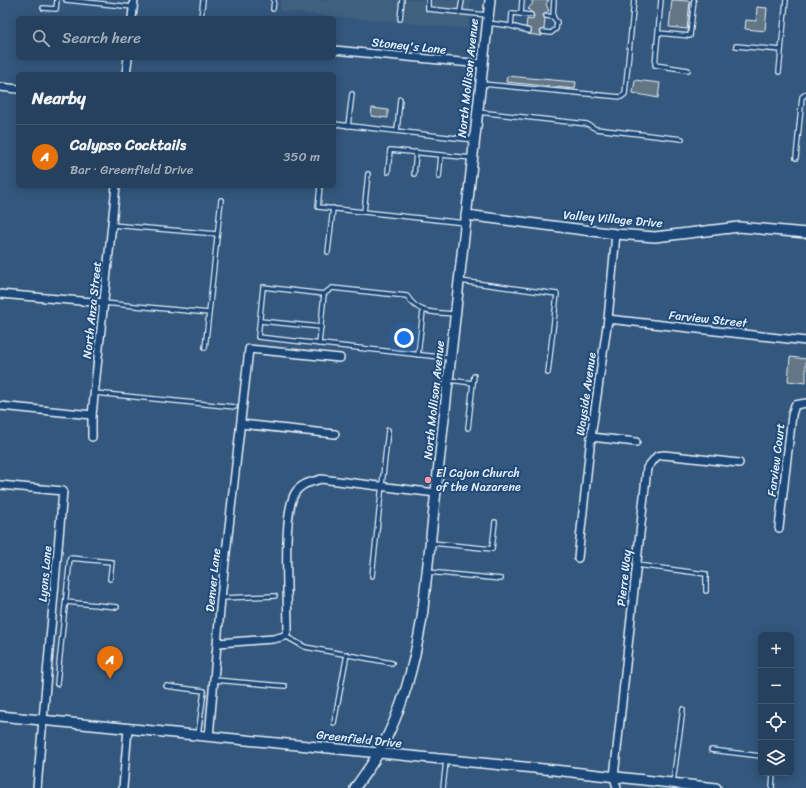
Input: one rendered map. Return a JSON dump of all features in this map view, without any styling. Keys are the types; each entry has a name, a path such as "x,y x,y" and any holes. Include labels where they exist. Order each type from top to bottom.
{"main road":[{"name":"North Mollison Avenue","path":"355,788 379,753 404,697 414,665 422,618 479,84 490,0"},
{"name":"Valley Village Drive","path":"465,219 655,237 739,227 806,233"},
{"name":"Greenfield Drive","path":"0,716 42,722 379,753 716,788"}],"street":[{"path":"132,16 134,4"},
{"name":"Stoney's Lane","path":"336,50 482,64"},
{"path":"126,72 128,60"},
{"path":"0,87 16,89"},
{"name":"North Anza Street","path":"92,437 94,392 116,188"},
{"name":"Wayside Avenue","path":"578,558 591,437 608,319 616,234"},
{"path":"0,294 104,303"},
{"name":"Farview Street","path":"608,319 806,341"},
{"name":"Denver Lane","path":"209,737 221,598 249,349 340,358"},
{"name":"Farview Court","path":"779,528 792,415 795,405 806,404"},
{"path":"0,406 92,415"},
{"path":"241,424 335,434"},
{"path":"591,437 636,442"},
{"name":"Pierre Way","path":"617,788 614,777 647,468 657,456 664,455 739,462"},
{"path":"218,643 273,639 285,636 288,629 288,531 295,493 304,484 321,479 436,493"},
{"name":"Lyons Lane","path":"0,485 63,491 42,722"},
{"path":"37,788 42,722"},
{"path":"123,788 128,730"}],"lane":[{"path":"43,8 56,9 57,0"},
{"path":"66,0 134,4"},
{"path":"201,16 203,0"},
{"path":"273,9 274,0"},
{"path":"400,19 402,0"},
{"path":"428,0 428,9 460,12 529,31"},
{"path":"460,12 462,0"},
{"path":"521,14 522,0"},
{"path":"543,32 551,33 556,29 557,22 553,17 554,0"},
{"path":"479,84 621,97 625,94 634,0"},
{"path":"661,0 655,65 688,70"},
{"path":"658,33 690,36 694,0"},
{"path":"779,72 786,0"},
{"path":"511,26 512,13 530,15"},
{"path":"546,16 553,17"},
{"path":"736,46 781,50"},
{"path":"348,126 352,94"},
{"path":"796,158 802,97 806,94"},
{"path":"397,131 400,99"},
{"path":"476,112 587,124 596,129 682,139"},
{"path":"336,124 474,140"},
{"path":"388,172 390,150 472,158"},
{"path":"414,174 416,152"},
{"path":"439,177 441,155"},
{"path":"364,212 368,174"},
{"path":"320,188 318,207 364,212 465,219"},
{"path":"204,348 221,200"},
{"path":"328,252 333,208"},
{"path":"112,225 217,234"},
{"path":"458,281 557,294 548,373"},
{"path":"450,358 258,337 263,287 324,294 332,288 407,296 412,305 423,311 455,314"},
{"path":"319,344 324,294"},
{"path":"104,303 209,313"},
{"path":"418,355 423,311"},
{"path":"260,321 321,327"},
{"path":"468,428 474,376"},
{"path":"448,380 473,383"},
{"path":"94,392 235,407"},
{"path":"372,576 388,430"},
{"path":"430,543 492,549 495,522"},
{"path":"57,684 70,558 112,562 110,579"},
{"path":"637,565 706,574 706,591"},
{"path":"427,572 501,580"},
{"path":"221,598 275,596"},
{"path":"66,602 117,607"},
{"path":"285,636 305,647 392,663"},
{"path":"334,723 347,654"},
{"path":"214,680 285,686"},
{"path":"166,686 204,691 198,736"},
{"path":"673,784 683,709"},
{"path":"711,750 758,756"},
{"path":"443,788 446,760"},
{"path":"772,788 773,776"}],"shaded area":[{"path":"281,0 471,0 468,29 280,11"}],"building":[{"path":"531,0 549,0 546,4 549,11 543,15 545,19 544,29 540,31 542,36 528,34 532,31 526,27 527,19 533,20 534,15 528,9 533,3"},
{"path":"672,0 690,1 687,29 669,27"},
{"path":"757,7 767,8 765,31 745,29 746,20 756,21"},
{"path":"507,76 576,82 575,89 506,82"},
{"path":"635,80 660,83 658,98 633,93"},
{"path":"372,108 388,110 388,118 371,116"},
{"path":"790,357 806,359 806,383 788,381"}],"place":[{"name":"El Cajon Church of the Nazarene","path":"428,480"},
{"name":"Calypso Cocktails","path":"110,679"}]}
